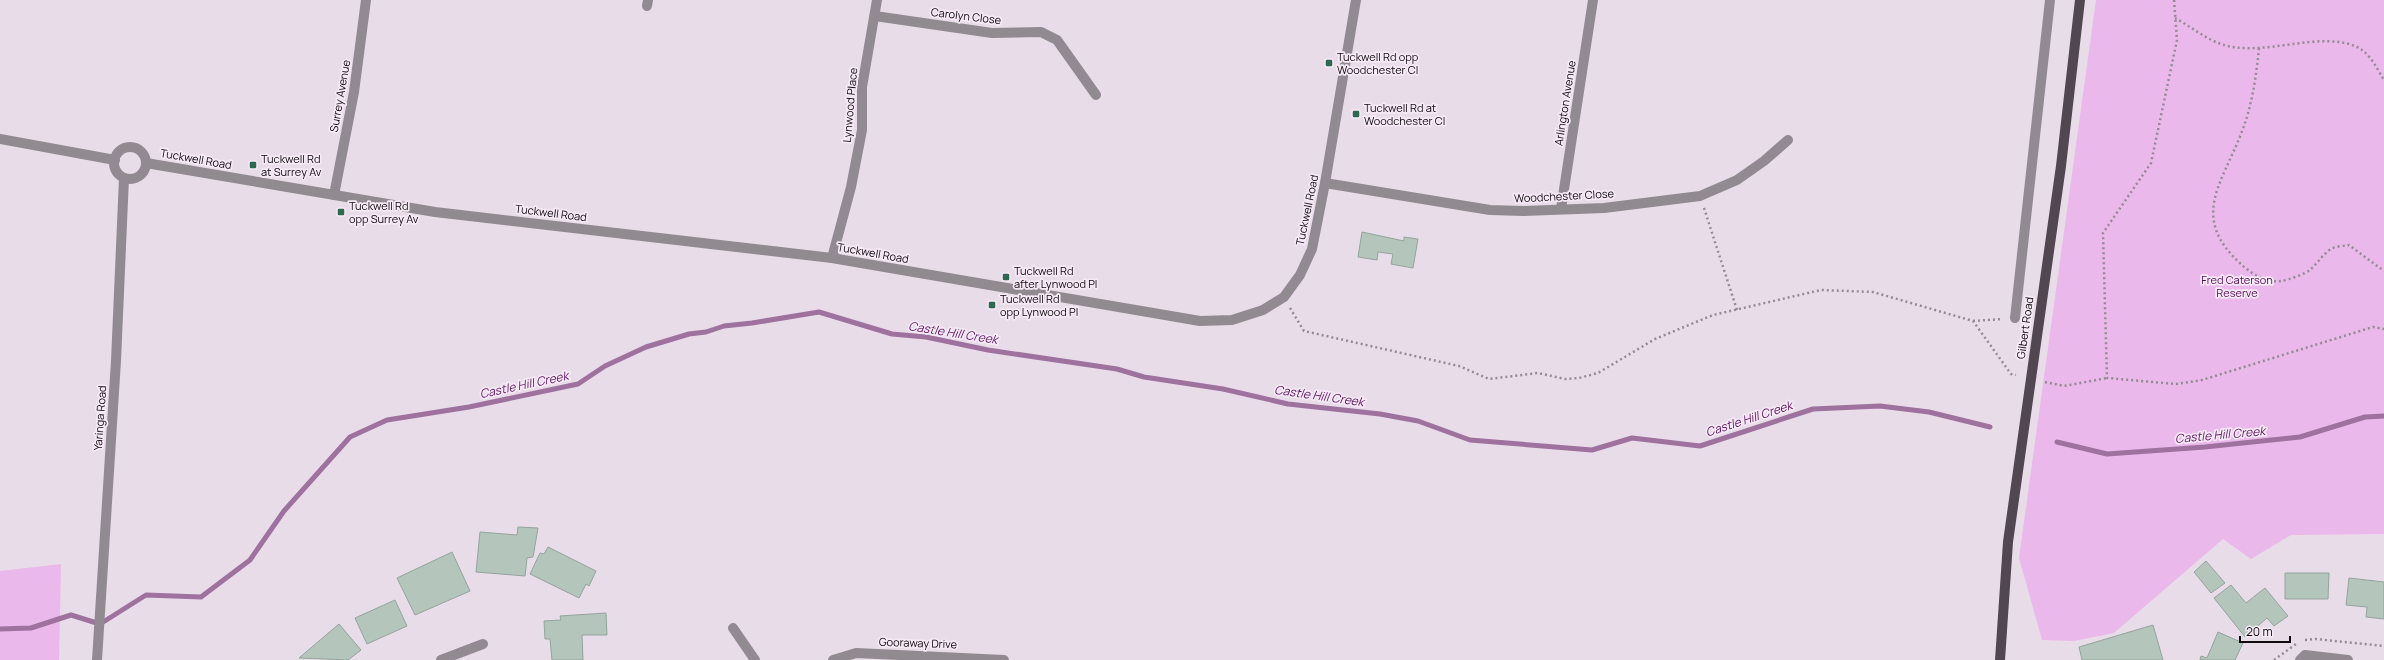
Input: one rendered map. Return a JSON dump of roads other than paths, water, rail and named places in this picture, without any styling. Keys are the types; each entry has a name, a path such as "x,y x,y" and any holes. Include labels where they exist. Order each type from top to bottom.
{"main road":[{"name":"Gilbert Road","path":"2000,660 2008,542 2061,166 2080,0"}],"street":[{"name":"Surrey Avenue","path":"334,195 354,92 366,0"},
{"name":"Lynwood Place","path":"832,258 851,187 862,130 862,88 877,0"},
{"name":"Tuckwell Road","path":"146,163 435,212 832,258 1200,321 1232,320 1263,310 1284,297 1300,275 1312,249 1356,0"},
{"name":"Arlington Avenue","path":"1561,209 1593,0"},
{"name":"Gilbert Road","path":"2015,318 2050,0"},
{"name":"Carolyn Close","path":"875,16 992,33 1041,32 1057,40 1096,95"},
{"path":"0,139 115,160"},
{"name":"Woodchester Close","path":"1325,182 1490,210 1561,209 1641,204 1700,196 1737,180 1764,161 1788,140"},
{"path":"133,148 142,153 146,163 146,168 140,176 135,179 124,178 116,172 115,160 123,149 133,148"},
{"name":"Yaringa Road","path":"97,660 116,361 124,178"},
{"path":"733,628 755,660"},
{"path":"441,660 482,644"},
{"name":"Gooraway Drive","path":"833,660 856,653 1004,660"},
{"path":"2300,660 2305,655 2348,660"}],"waterway":[{"name":"Castle Hill Creek","path":"0,629 31,628 71,615 100,624 146,595 201,597 250,560 284,511 350,437 387,420 469,407 578,384 605,366 646,347 689,334 706,332 724,326 819,312 892,334 926,337 988,350 1117,369 1144,377 1223,389 1288,404 1380,414 1418,421 1470,440 1592,450 1632,438 1700,446 1813,409 1880,406 1929,412 1990,427"},
{"name":"Castle Hill Creek","path":"2057,442 2107,454 2205,447 2300,437 2365,417 2384,416"}],"place":[{"name":"Tuckwell Rd opp Woodchester Cl","path":"1329,63"},
{"name":"Tuckwell Rd at Woodchester Cl","path":"1356,114"},
{"name":"Tuckwell Rd at Surrey Av","path":"253,165"},
{"name":"Tuckwell Rd opp Surrey Av","path":"341,212"},
{"name":"Tuckwell Rd after Lynwood Pl","path":"1006,277"},
{"name":"Tuckwell Rd opp Lynwood Pl","path":"992,305"}],"park label":[{"name":"Fred Caterson Reserve","path":"2237,286"}]}
